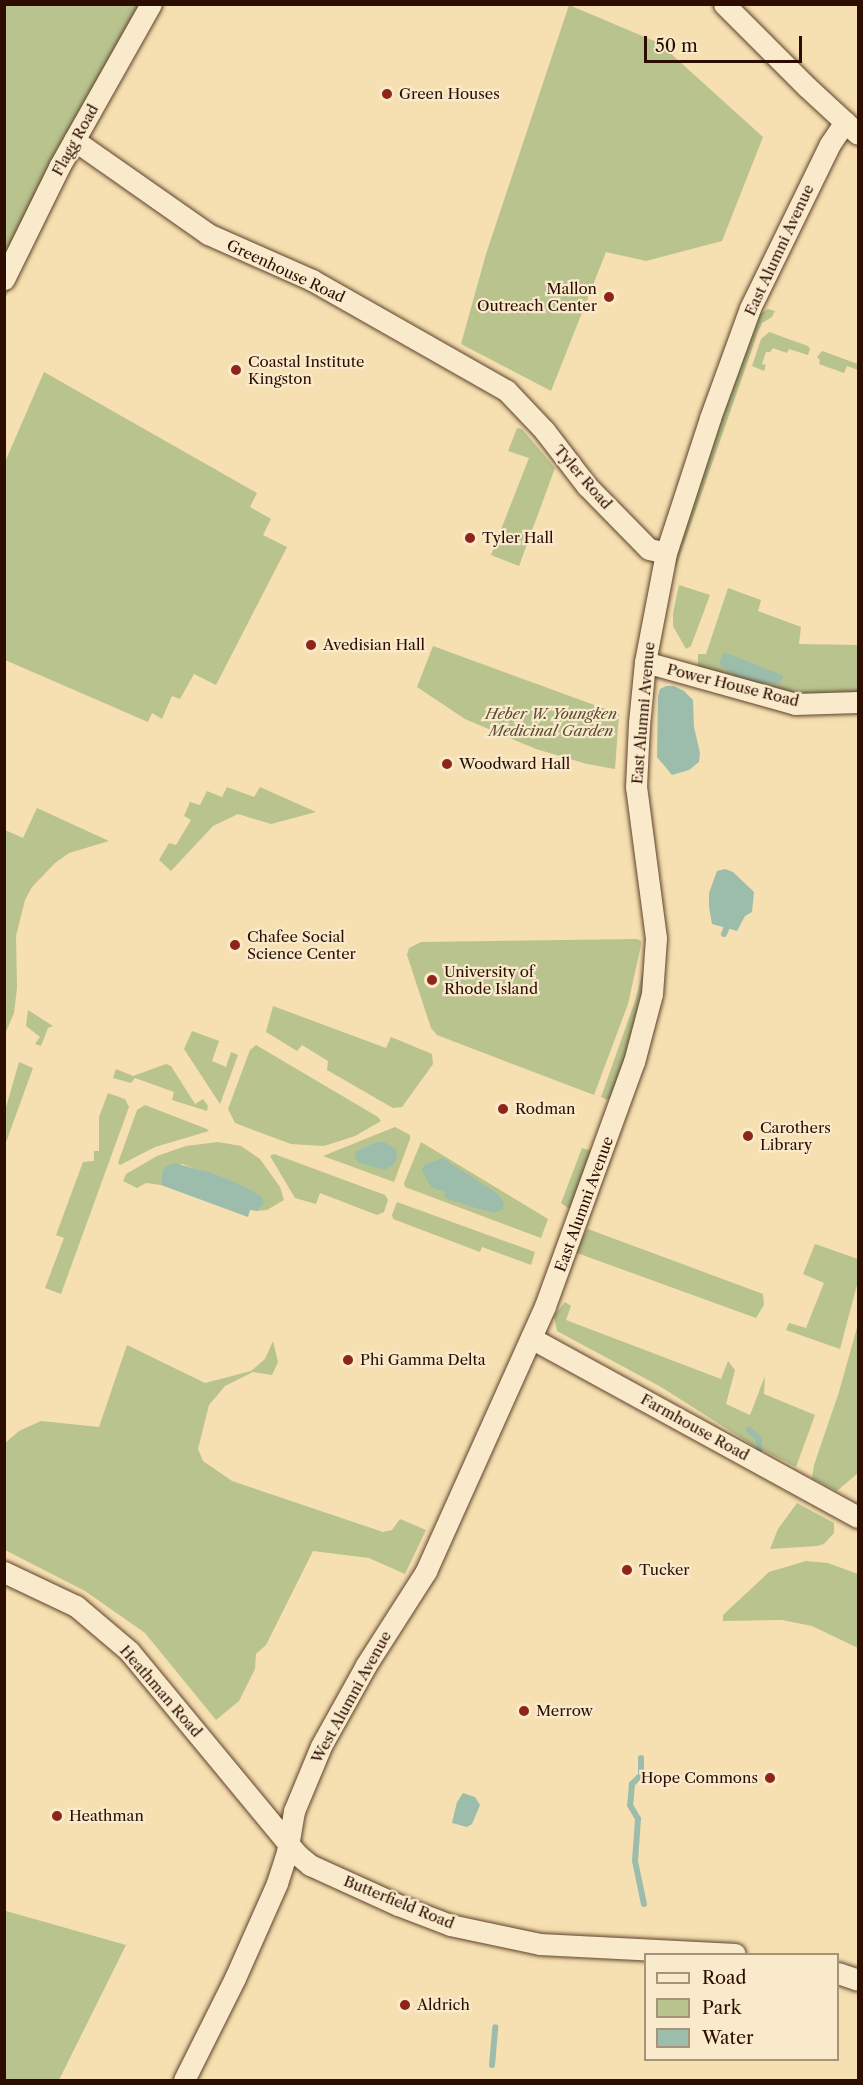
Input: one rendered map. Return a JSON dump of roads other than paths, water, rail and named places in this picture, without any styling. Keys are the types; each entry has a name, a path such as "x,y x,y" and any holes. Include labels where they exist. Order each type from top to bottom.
{"street":[{"name":"Flagg Road","path":"4,279 74,140 151,4"},
{"path":"724,4 852,128"},
{"name":"East Alumni Avenue","path":"509,1387 566,1255 618,1108 652,994 656,938 636,787 645,662 666,553 710,418 750,308 830,144 852,128"},
{"name":"Greenhouse Road","path":"74,140 208,234 312,280 506,390"},
{"name":"Tyler Road","path":"506,390 544,430 587,486 649,549 666,553"},
{"name":"Power House Road","path":"645,662 795,704 858,702"},
{"name":"Farmhouse Road","path":"531,1338 858,1517"},
{"name":"West Alumni Avenue","path":"184,2080 261,1921 283,1868 294,1811 321,1746 366,1665 426,1571 509,1387"},
{"name":"Heathman Road","path":"4,1572 76,1606 129,1651 288,1843"},
{"name":"Butterfield Road","path":"288,1843 310,1865 398,1905 450,1925 540,1944 716,1953"},
{"path":"839,1974 858,1980"}],"water":[{"path":"724,652 782,675 783,678 779,683 771,684 739,678 719,664"},
{"path":"674,686 684,691 693,700 694,727 700,753 699,762 689,770 672,775 657,757 658,696 660,689"},
{"path":"725,869 733,872 754,892 752,912 745,916 737,931 712,924 709,893 717,871"},
{"path":"376,1142 384,1142 396,1149 397,1157 393,1165 385,1170 359,1163 355,1158 355,1152"},
{"path":"443,1158 498,1194 504,1203 503,1209 494,1213 479,1209 445,1198 445,1192 431,1187 422,1171 424,1165"},
{"path":"174,1163 212,1173 244,1186 262,1197 264,1204 257,1211 250,1210 248,1217 161,1185 162,1172 166,1166"},
{"path":"463,1793 475,1797 480,1805 472,1824 467,1827 452,1823 457,1802"}],"waterway":[{"path":"724,934 727,927"},
{"path":"749,1430 759,1439 759,1452"},
{"path":"641,1758 641,1775 632,1784 630,1805 638,1819 635,1861 644,1904"},
{"path":"492,2065 495,2027"}],"place":[{"name":"Green Houses","path":"387,94"},
{"name":"Mallon Outreach Center","path":"609,297"},
{"name":"Coastal Institute Kingston","path":"236,370"},
{"name":"Tyler Hall","path":"470,538"},
{"name":"Avedisian Hall","path":"311,645"},
{"name":"Woodward Hall","path":"447,764"},
{"name":"Chafee Social Science Center","path":"235,945"},
{"name":"University of Rhode Island","path":"432,980"},
{"name":"Rodman","path":"503,1109"},
{"name":"Carothers Library","path":"748,1136"},
{"name":"Phi Gamma Delta","path":"348,1360"},
{"name":"Tucker","path":"627,1570"},
{"name":"Merrow","path":"524,1711"},
{"name":"Hope Commons","path":"770,1778"},
{"name":"Heathman","path":"57,1816"},
{"name":"Aldrich","path":"405,2005"}],"park label":[{"name":"Heber W. Youngken Medicinal Garden","path":"551,722"}]}
